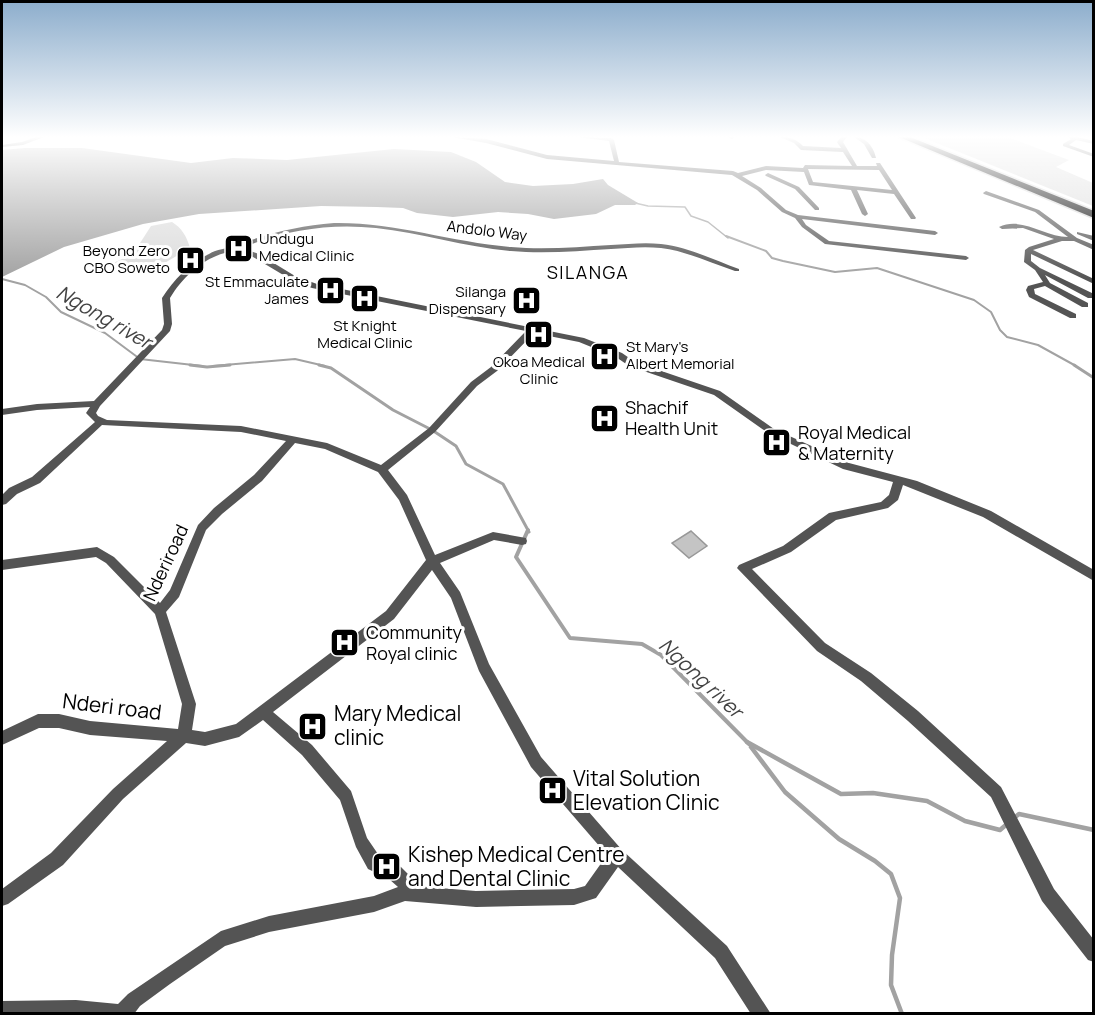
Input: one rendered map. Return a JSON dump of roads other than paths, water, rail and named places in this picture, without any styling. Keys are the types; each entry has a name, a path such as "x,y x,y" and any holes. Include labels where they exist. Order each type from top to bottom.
{"highway":[{"path":"1022,184 1094,213"},
{"path":"1025,184 1094,213"}],"street":[{"path":"752,184 784,211 797,217 935,233"},
{"path":"789,184 797,188 817,209"},
{"path":"797,188 810,184"},
{"path":"814,184 897,192"},
{"path":"892,184 913,218"},
{"path":"854,189 865,214"},
{"path":"987,193 1037,211 1094,248"},
{"path":"797,217 804,226 827,243 966,258"},
{"name":"Andolo Way","path":"96,404 166,331 168,324 166,298 184,274 207,258 285,230 338,225 393,228 464,244 512,249 662,246 737,270"},
{"path":"1002,227 1024,226 1062,239"},
{"path":"1028,250 1077,236 1094,239"},
{"path":"234,249 249,252 291,278 315,286 581,340 614,353 632,364 728,398 771,431 846,466 940,494 987,514 1094,576"},
{"path":"1028,250 1027,262 1091,296"},
{"path":"1028,250 1094,282"},
{"path":"1037,268 1046,284"},
{"path":"1073,316 1032,295 1031,288 1046,284 1085,305"},
{"path":"382,469 432,430 474,384 494,369 532,330"},
{"path":"2,412 37,407 96,404"},
{"path":"96,404 91,413 101,421 119,425 242,429 327,446 382,469 403,498 432,561 456,596 484,667 536,762 617,855 721,952 762,1014"},
{"path":"2,501 13,491 36,480 101,421"},
{"name":"Nderiroad","path":"184,736 189,704 160,611 175,593 202,528 258,478 293,439"},
{"path":"899,481 894,497 884,505 833,516 820,523 787,549 743,568 821,647 866,677 913,716 996,792 1048,895 1094,954"},
{"path":"432,561 493,536 520,540"},
{"path":"2,565 97,552 110,560 160,611"},
{"name":"Nderi road","path":"2,738 38,722 59,721 90,728 205,739 239,730 333,656 390,615 432,561"},
{"path":"263,712 307,750 326,770 346,796 361,842 374,863 395,873 408,886 405,893"},
{"path":"2,898 57,859 118,794 184,736"},
{"path":"2,1010 76,1008 105,1009 121,1013 164,978 221,939 269,924 374,903 405,893 476,899 574,897 590,892 617,855"}],"waterway":[{"path":"635,203 648,206 685,207 691,216 708,222 728,238"},
{"path":"726,236 766,251 772,258 783,261 835,272 877,268 974,300 991,312 1000,330 1007,337 1038,345 1076,366"},
{"name":"Ngong river","path":"2,279 25,285 46,297 61,312 105,333 140,359 202,366"},
{"name":"Ngong river","path":"213,366 295,359 325,366"},
{"name":"Ngong river","path":"190,365 207,367 230,365"},
{"name":"Ngong river","path":"319,365 331,368 393,410 432,430 456,446 466,464 503,484 528,530"},
{"path":"1074,365 1094,378"},
{"name":"Ngong river","path":"528,530 516,557 570,638 642,644 661,655 747,742"},
{"name":"Ngong river","path":"747,742 841,794 873,793 927,801 965,821 1000,830 1007,824"},
{"path":"751,747 785,792 839,839 875,861 891,874 900,898 892,955 891,985 902,1014"},
{"name":"Ngong river","path":"1014,818 1019,814 1094,830"}],"place":[{"name":"Undugu Medical Clinic","path":"238,248"},
{"name":"Beyond Zero CBO Soweto","path":"191,260"},
{"name":"St Emmaculate James","path":"330,291"},
{"name":"St Knight Medical Clinic","path":"365,299"},
{"name":"Silanga Dispensary","path":"527,301"},
{"name":"Okoa Medical Clinic","path":"539,335"},
{"name":"St Mary's Albert Memorial","path":"605,356"},
{"name":"Shachif Health Unit","path":"604,418"},
{"name":"Royal Medical & Maternity","path":"777,443"},
{"name":"Community Royal clinic","path":"345,643"},
{"name":"Mary Medical clinic","path":"313,726"},
{"name":"Vital Solution Elevation Clinic","path":"552,791"},
{"name":"Kishep Medical Centre and Dental Clinic","path":"387,867"}],"district":[{"name":"SILANGA","path":"588,273"}]}
